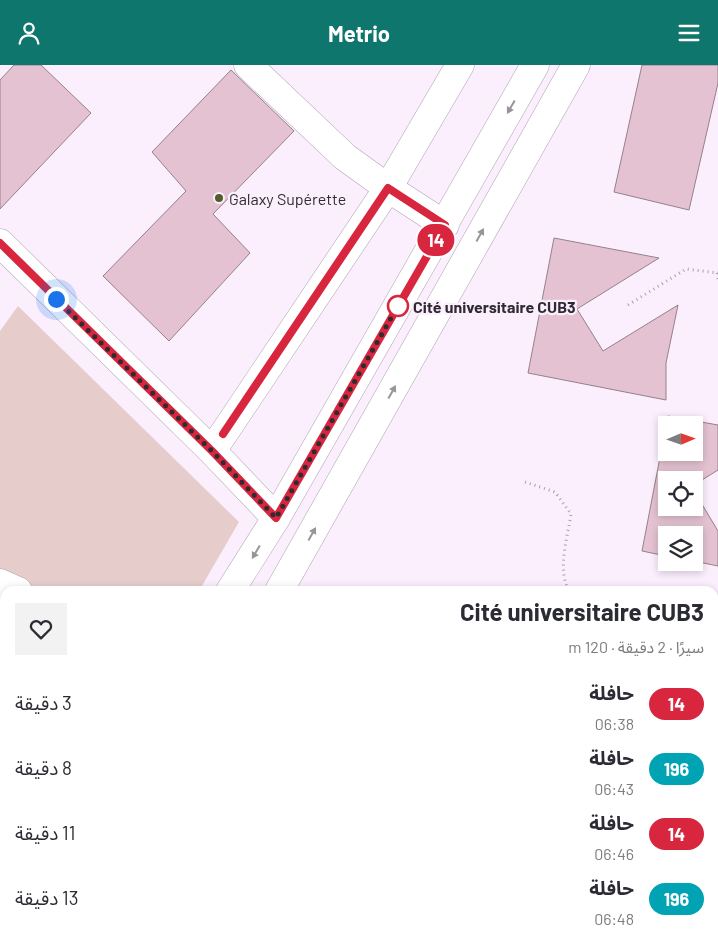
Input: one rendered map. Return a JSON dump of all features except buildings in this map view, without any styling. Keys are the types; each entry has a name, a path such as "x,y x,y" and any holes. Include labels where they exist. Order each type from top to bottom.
{"street":[{"path":"248,65 345,157 445,225"},
{"path":"212,451 388,188 460,65"},
{"path":"233,586 276,518 535,65"},
{"path":"282,586 576,65"},
{"path":"0,243 212,451 276,518"}],"path":[{"path":"628,305 686,269 718,273 718,279"},
{"path":"525,482 555,492 571,514 563,563 566,586"}],"shaded area":[{"path":"18,306 239,522 202,586 30,586 0,572 0,331"}],"bus line":[{"name":"14","path":"0,243 212,451 276,518 445,225 388,188 223,434"}],"place":[{"name":"Galaxy Supérette","path":"219,198"},
{"name":"Cité universitaire CUB3","path":"398,306"}],"route":[{"path":"56,299 212,451 276,518 398,306"}]}
